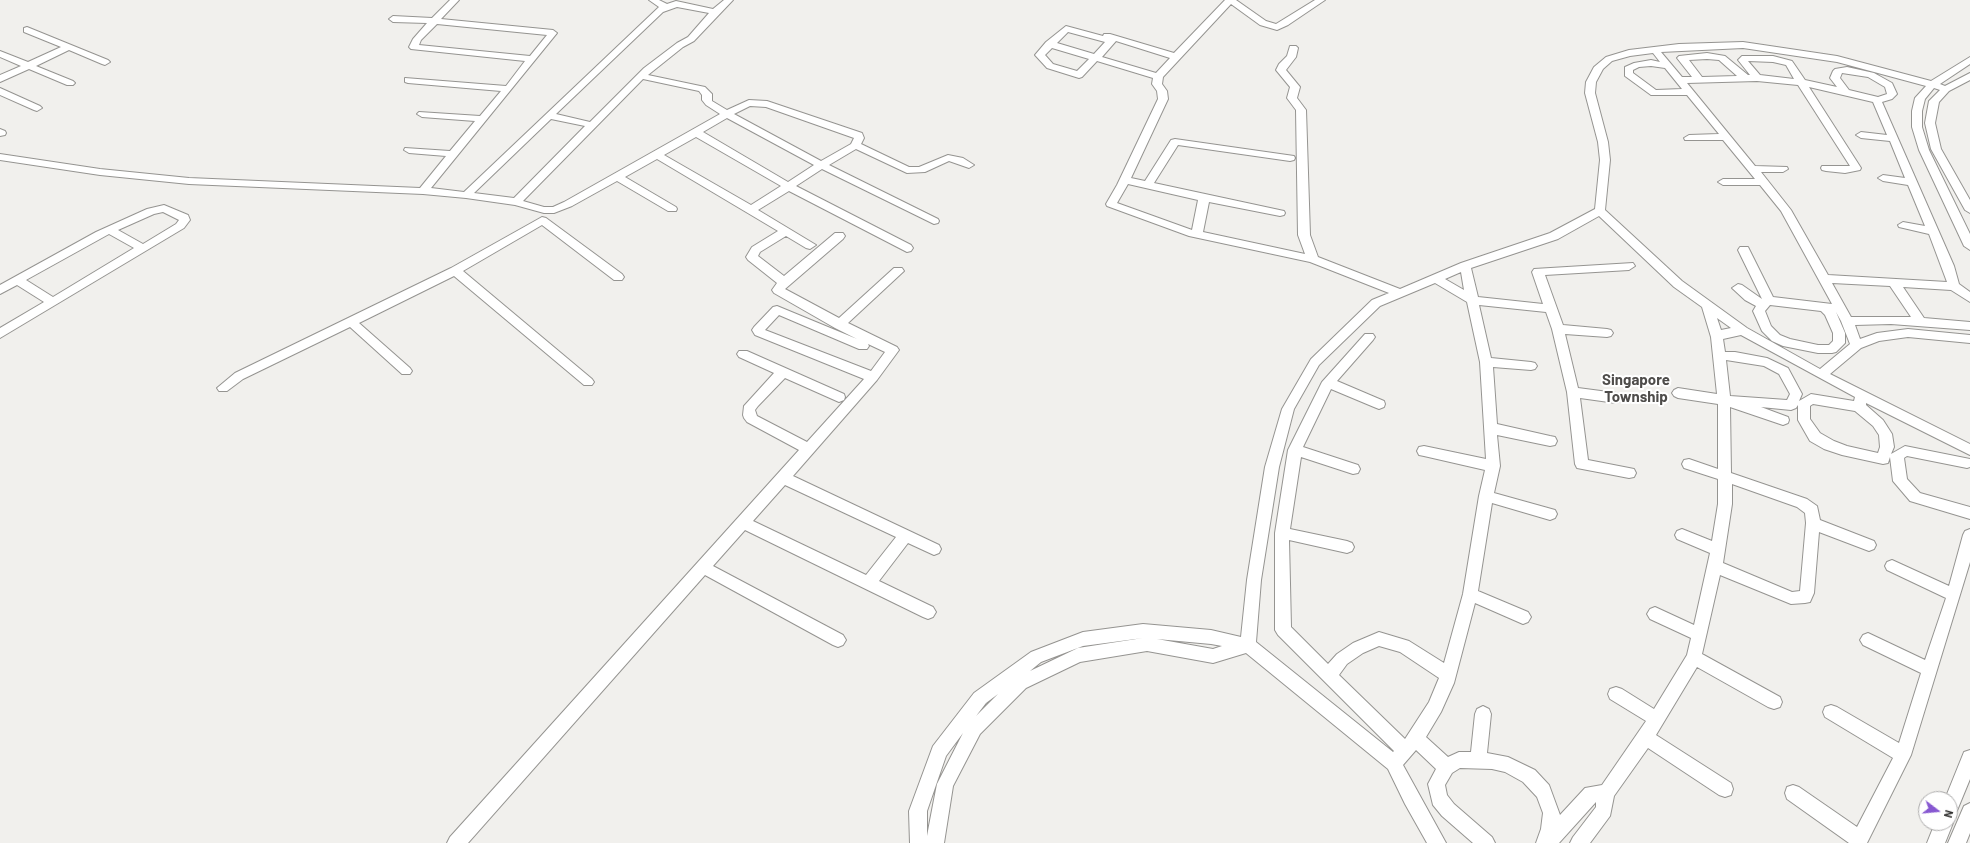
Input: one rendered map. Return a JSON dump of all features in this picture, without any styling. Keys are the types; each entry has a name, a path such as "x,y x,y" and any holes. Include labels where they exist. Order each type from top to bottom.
{"street":[{"path":"456,0 417,39 414,47 418,49 530,59"},
{"path":"653,0 665,8"},
{"path":"516,202 641,76 663,58 691,39 715,12 729,0"},
{"path":"1321,0 1285,23 1276,27 1264,23 1230,0 1158,76 1157,84 1162,91 1160,107 1125,180 1111,204 1197,235 1237,242 1313,259 1400,293"},
{"path":"466,195 551,116 650,20 665,8 676,4 715,12"},
{"path":"393,19 435,21 553,33 530,59 508,89 481,119 423,191"},
{"path":"1072,26 1112,40"},
{"path":"1112,40 1079,75 1050,66 1040,54 1066,29 1112,40 1177,57"},
{"path":"27,30 105,62"},
{"path":"1049,44 1158,76"},
{"path":"1600,211 1605,160 1603,142 1590,93 1593,76 1599,67 1609,59 1629,53 1655,50 1717,45 1755,46 1836,59 1933,84 1946,89"},
{"path":"0,79 69,47"},
{"path":"1293,48 1291,56 1282,66 1282,70 1295,87 1292,98 1301,110 1304,235 1313,259"},
{"path":"1655,50 1691,92 1786,210 1848,320 1857,345"},
{"path":"0,54 70,83"},
{"path":"1699,79 1682,58 1706,56 1722,58 1745,78"},
{"path":"1757,78 1745,64 1745,58 1786,62 1801,82 1856,168 1845,170 1826,168"},
{"path":"1970,60 1933,84 1920,98 1917,111 1917,127 1924,150 1970,246"},
{"path":"1668,66 1651,64 1637,65 1628,69 1628,74 1638,83 1654,93 1691,92"},
{"path":"1681,80 1757,78 1801,82 1876,100 1889,97 1892,94 1889,85 1871,75 1846,70 1838,71 1835,78 1847,93"},
{"path":"641,76 702,89 707,94 707,100 709,103 726,114 821,165 934,221"},
{"path":"1970,76 1946,89 1934,101 1930,123 1936,149 1970,210"},
{"path":"408,80 508,89"},
{"path":"0,91 37,108"},
{"path":"1876,100 1948,266 1954,286 1969,300"},
{"path":"223,388 238,376 456,271 543,215 561,208 657,156 726,114 749,103 767,104 858,135 859,138 855,146 821,165 751,210"},
{"path":"422,114 481,119"},
{"path":"551,116 592,125"},
{"path":"695,132 789,186 907,248"},
{"path":"1861,135 1894,139"},
{"path":"1689,138 1727,138"},
{"path":"1147,186 1175,142 1259,149 1290,158"},
{"path":"855,146 907,170 921,170 948,158 959,160 969,165"},
{"path":"410,150 453,154"},
{"path":"657,156 810,245"},
{"path":"0,157 100,172 189,181 423,191 516,202 543,215 618,277"},
{"path":"1753,169 1783,169"},
{"path":"618,177 672,209"},
{"path":"1883,178 1912,182"},
{"path":"1125,180 1147,186 1280,213"},
{"path":"1723,182 1764,182"},
{"path":"1197,235 1204,198"},
{"path":"0,290 110,230 160,208 164,208 184,217 185,220 180,226 0,334"},
{"path":"1248,646 1254,580 1272,466 1288,409 1315,362 1376,303 1464,266 1554,236 1600,211"},
{"path":"1600,211 1678,284 1743,330 1821,375 1860,402 1968,457"},
{"path":"1903,225 1933,231"},
{"path":"110,230 142,248"},
{"path":"784,282 752,257 756,250 785,230"},
{"path":"456,843 808,448 893,350 839,325 778,292 778,288 784,282 839,236"},
{"path":"1744,250 1766,303"},
{"path":"1394,763 1410,744 1435,707 1448,674 1470,594 1486,496 1493,466 1486,362 1464,266"},
{"path":"1629,266 1538,272 1558,329 1573,392 1582,464 1629,473"},
{"path":"456,271 588,382"},
{"path":"839,325 898,271"},
{"path":"1436,278 1472,300 1552,309"},
{"path":"1824,279 1954,286"},
{"path":"17,280 53,302"},
{"path":"1894,283 1920,322"},
{"path":"1738,288 1749,297 1766,303 1841,308"},
{"path":"1766,303 1759,311 1766,328 1776,338 1788,343 1818,349 1832,349 1839,343 1839,333 1830,313 1824,307"},
{"path":"1579,843 1604,810 1606,793 1646,737 1694,657 1715,566 1725,504 1724,400 1717,337 1707,305"},
{"path":"777,310 885,355 871,376 759,332 758,330 777,310"},
{"path":"1848,320 1920,322 1970,326"},
{"path":"350,321 406,371"},
{"path":"1558,329 1607,333"},
{"path":"1717,337 1726,333 1743,330"},
{"path":"1821,375 1857,345 1877,337 1908,333 1970,339"},
{"path":"1369,337 1328,382 1295,450 1282,533 1283,630 1329,675 1410,744 1446,767"},
{"path":"743,354 839,397"},
{"path":"1678,393 1724,400 1791,405 1796,394 1784,371 1767,362 1735,356 1718,356"},
{"path":"1486,362 1531,366"},
{"path":"783,372 753,403 749,409 749,415 752,419 808,448"},
{"path":"1328,382 1380,404"},
{"path":"1573,392 1616,398"},
{"path":"1811,399 1860,402 1878,423 1885,434 1887,447 1882,459 1847,451 1829,445 1815,437 1804,420 1804,404 1811,399"},
{"path":"1724,400 1783,420"},
{"path":"1490,428 1550,441"},
{"path":"1295,450 1353,469"},
{"path":"1424,451 1493,466"},
{"path":"1968,457 1906,451 1897,456 1900,481 1915,497 1970,513"},
{"path":"1689,464 1808,505 1814,514 1807,593 1805,597 1792,598 1715,566"},
{"path":"782,477 934,550"},
{"path":"1486,496 1550,514"},
{"path":"742,522 928,612"},
{"path":"1813,523 1869,545"},
{"path":"1282,533 1347,547"},
{"path":"1682,535 1718,550"},
{"path":"1793,793 1859,842 1903,755 1954,595 1970,535"},
{"path":"869,584 904,536"},
{"path":"1892,566 1954,595"},
{"path":"702,567 838,640"},
{"path":"1470,594 1523,617"},
{"path":"1655,614 1699,635"},
{"path":"919,843 918,811 939,752 980,698 1036,657 1083,639 1143,631 1211,637 1248,646 1394,763 1411,798 1437,843"},
{"path":"1329,675 1342,659 1358,648 1379,639 1404,646 1448,674"},
{"path":"1868,640 1930,670"},
{"path":"935,843 945,784 970,736 974,729 1020,684 1078,655 1147,644 1213,656 1248,646"},
{"path":"1694,657 1774,702"},
{"path":"1616,694 1657,719"},
{"path":"1831,712 1903,755"},
{"path":"1478,760 1483,714"},
{"path":"1646,737 1725,789"},
{"path":"1957,791 1970,758"},
{"path":"1486,843 1448,810 1439,799 1436,784 1446,767 1459,760 1478,760 1508,765 1529,776 1543,792 1552,813 1546,843"},
{"path":"1546,843 1591,794 1606,793"},
{"path":"1956,843 1970,812"},
{"path":"1936,843 1941,831"}],"district":[{"name":"Singapore Township","path":"1636,388"}]}
